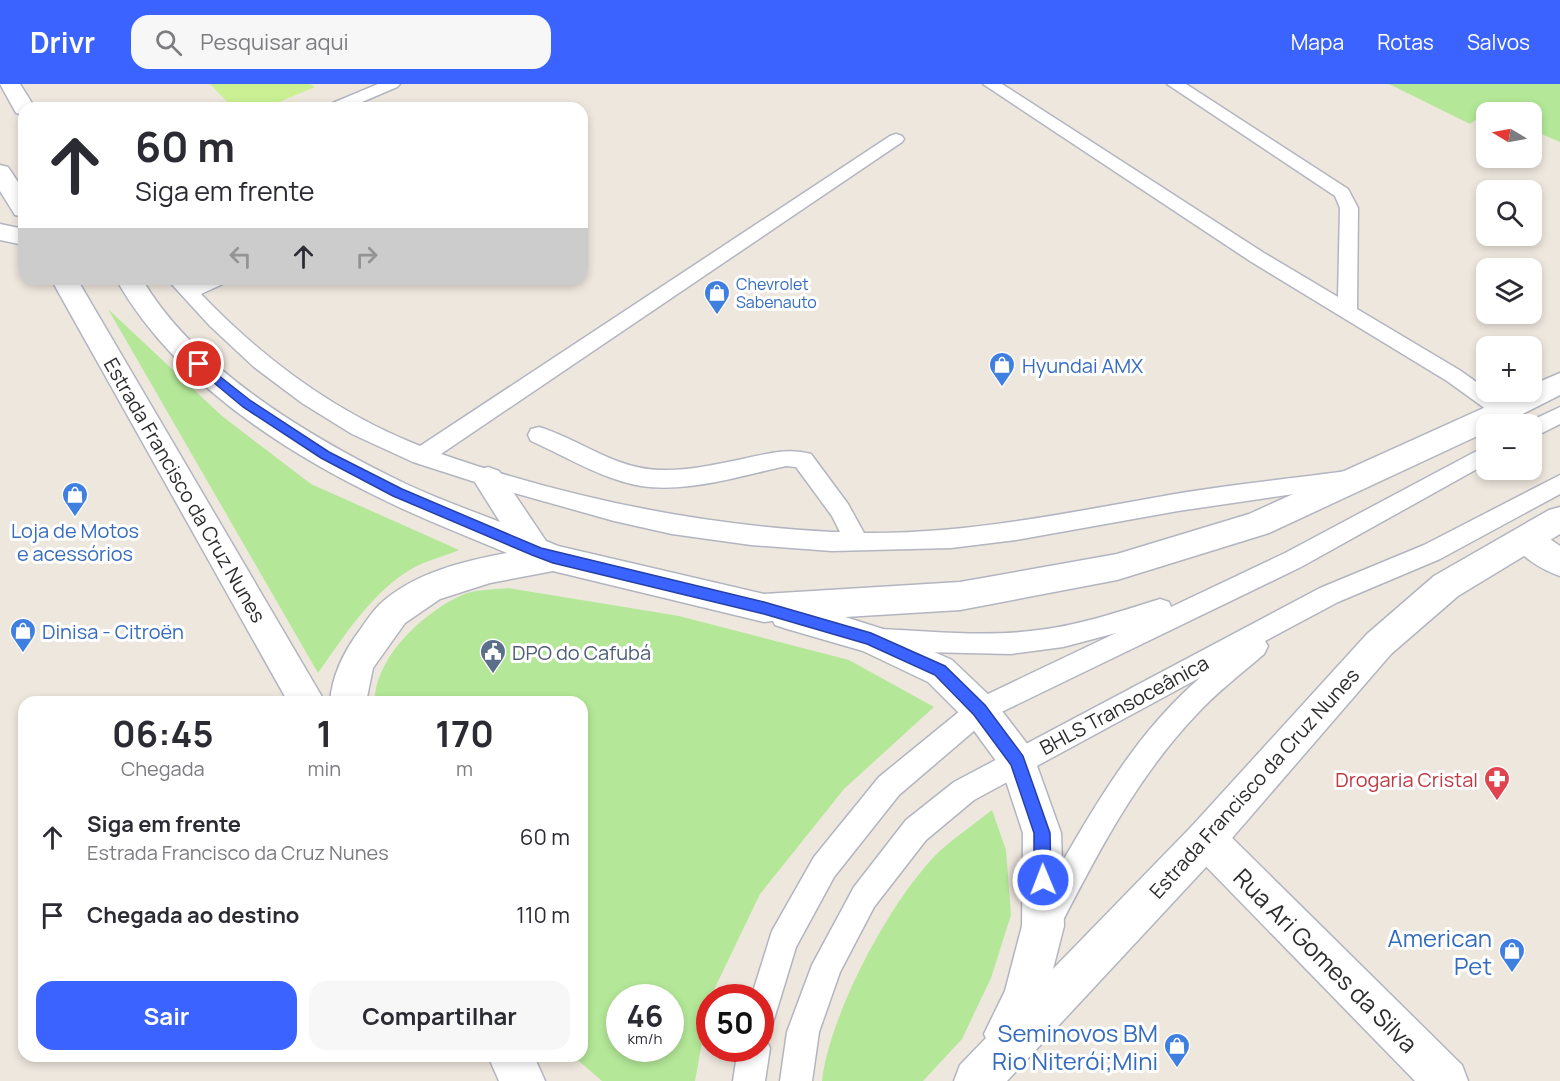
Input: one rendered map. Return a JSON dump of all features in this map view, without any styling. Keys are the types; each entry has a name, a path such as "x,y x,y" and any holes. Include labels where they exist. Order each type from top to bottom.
{"main road":[{"path":"9,84 20,102"},
{"path":"0,172 18,200"},
{"path":"0,232 18,236"},
{"name":"Estrada Francisco da Cruz Nunes","path":"67,285 304,696"},
{"path":"132,285 144,305 183,351 247,404 325,455 397,493 544,555 764,608 871,639 940,671 980,710 1018,761 1042,833 1044,926 1025,998 982,1074"},
{"path":"764,608 960,596 1117,567 1258,524 1504,412 1560,383"},
{"path":"488,479 544,555"},
{"name":"Estrada Francisco da Cruz Nunes","path":"982,1074 1206,839 1379,644 1446,586 1560,519"},
{"path":"1526,539 1560,562"},
{"path":"348,696 348,689 364,650 392,614 421,593 469,574 544,555"},
{"name":"Rua Ari Gomes da Silva","path":"1206,839 1446,1081"}],"lane":[{"path":"348,102 392,84"},
{"path":"991,84 1257,257 1454,376 1504,412"},
{"path":"1175,84 1342,193 1349,208 1347,310"},
{"path":"422,456 896,139"},
{"path":"182,285 259,361 358,427 422,456 488,479 635,517 753,536 857,542 950,539 1053,527 1211,497 1356,478"},
{"path":"1542,425 1560,415"},
{"path":"539,435 624,473 658,479 687,477 786,458 802,460 840,510 857,542"},
{"path":"770,984 783,942 824,867 889,786 980,710 1293,560 1476,459"},
{"name":"BHLS Transoceânica","path":"796,1081 803,1032 827,965 864,897 916,830 964,791 1329,595 1443,547 1560,483"},
{"path":"871,639 978,643 1031,642 1096,629 1243,584"},
{"path":"1044,926 1096,827 1131,772 1187,706 1287,619"},
{"path":"748,1081 751,1062"}],"green space":[{"path":"210,84 310,84 315,87 279,102 227,102"},
{"path":"1389,84 1560,84 1560,142 1542,134 1542,102 1476,102 1476,119 1470,124"},
{"path":"108,309 222,416 311,484 459,550 415,567 386,588 361,614 318,673"},
{"path":"508,588 679,616 849,660 934,707 844,789 760,894 717,984 696,984 696,1062 698,1062 695,1081 602,1081 580,1062 588,1062 588,696 376,696 383,669 404,638 432,613 467,593"},
{"path":"992,810 1006,850 1011,915 991,978 962,1039 923,1081 822,1081 827,1054 850,990 884,925 923,869 942,849"}],"place":[{"name":"Chevrolet Sabenauto","path":"717,316"},
{"name":"Hyundai AMX","path":"1002,388"},
{"name":"Loja de Motos e acessórios","path":"75,518"},
{"name":"Dinisa - Citroën","path":"23,654"},
{"name":"DPO do Cafubá","path":"493,675"},
{"name":"Drogaria Cristal","path":"1497,802"},
{"name":"American Pet","path":"1512,974"},
{"name":"Seminovos BM Rio Niterói;Mini","path":"1177,1069"}],"route":[{"path":"199,364 247,404 325,455 397,493 536,552 764,608 871,639 940,671 980,710 1018,761 1042,833 1043,880"}]}
